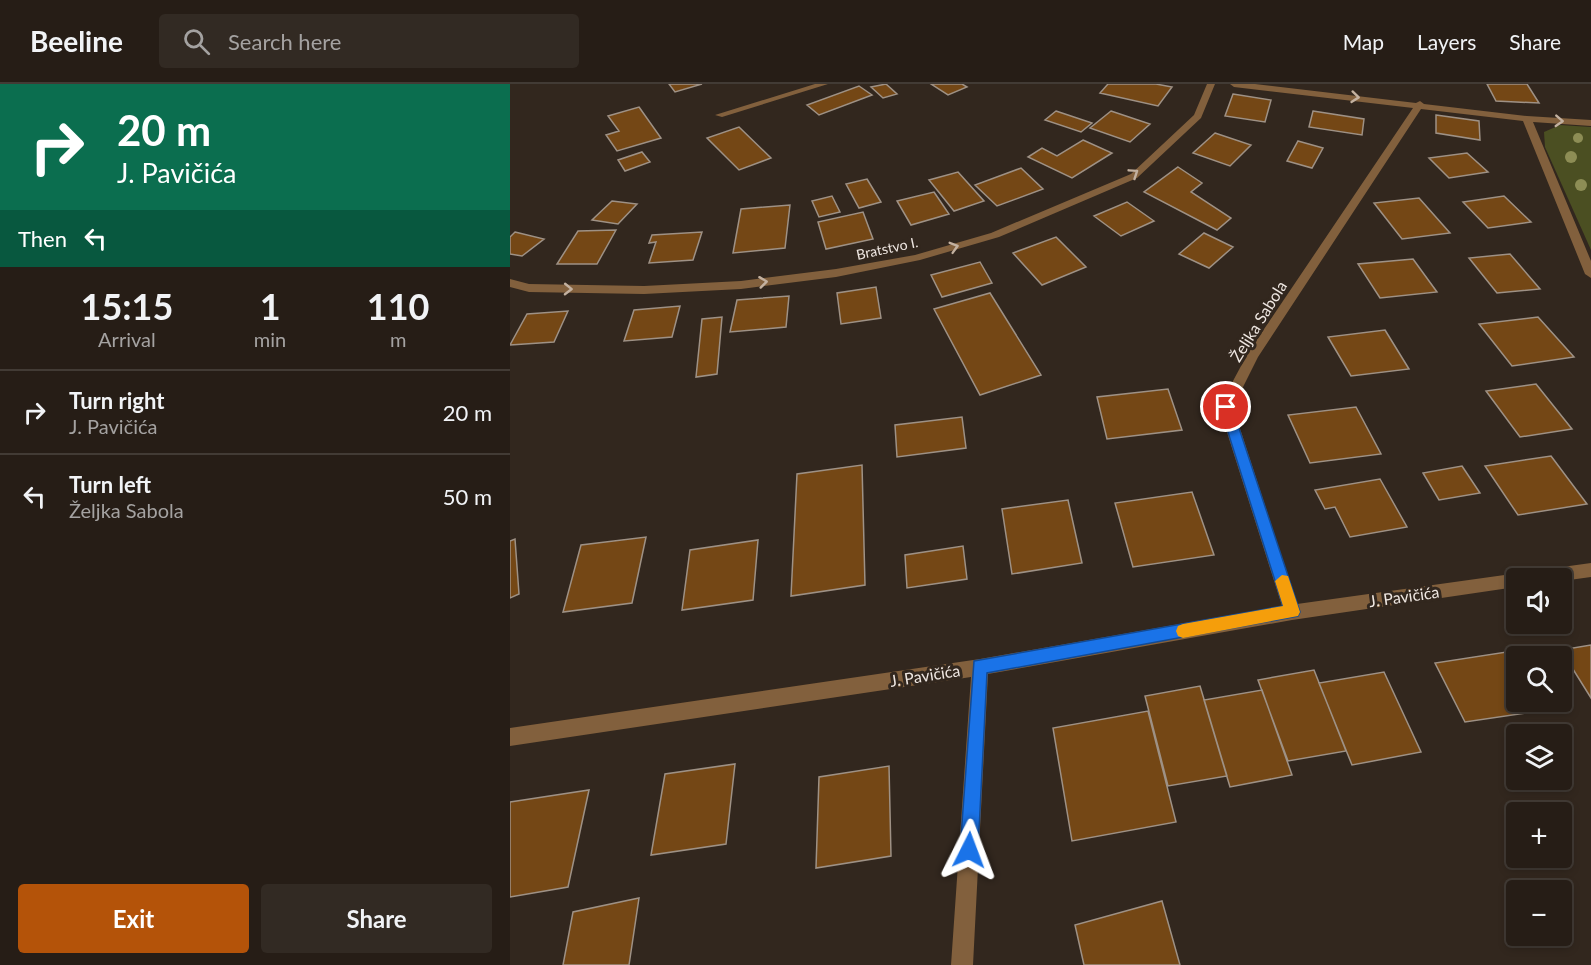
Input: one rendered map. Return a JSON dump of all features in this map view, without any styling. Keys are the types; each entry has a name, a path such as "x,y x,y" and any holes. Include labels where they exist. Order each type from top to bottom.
{"street":[{"path":"719,115 824,84"},
{"name":"Bratstvo I.","path":"510,283 529,288 644,290 741,285 836,273 927,255 995,235 1134,176 1198,116 1211,84"},
{"path":"1234,84 1420,104 1527,119 1591,123"},
{"name":"Željka Sabola","path":"1293,612 1226,407 1252,357 1420,104"},
{"path":"1527,119 1591,274"},
{"path":"1572,573 1591,570"},
{"name":"J. Pavičića","path":"510,737 980,667 1293,612 1506,581"},
{"path":"962,965 980,667"}],"green space":[{"path":"1560,125 1591,127 1591,250 1545,147 1544,132"}],"building":[{"path":"669,84 702,84 675,92"},
{"path":"886,84 897,94 883,98 871,87"},
{"path":"931,84 962,84 967,87 948,95"},
{"path":"1108,84 1156,84 1172,87 1158,106 1100,93"},
{"path":"1487,84 1527,84 1539,103 1496,101"},
{"path":"859,86 872,95 819,115 807,105"},
{"path":"1233,94 1271,100 1265,122 1225,116"},
{"path":"639,107 661,138 617,151 606,135 619,131 608,116"},
{"path":"1056,111 1092,123 1081,132 1045,120"},
{"path":"1111,111 1150,124 1130,142 1090,128"},
{"path":"1313,111 1364,119 1362,135 1309,127"},
{"path":"1436,115 1479,121 1480,140 1436,133"},
{"path":"739,127 771,158 739,170 707,138"},
{"path":"1215,133 1251,145 1230,166 1193,153"},
{"path":"1083,140 1112,153 1072,178 1028,157 1042,148 1057,156"},
{"path":"1298,141 1323,148 1312,168 1287,161"},
{"path":"642,152 650,162 625,171 618,160"},
{"path":"1467,153 1488,172 1449,178 1429,158"},
{"path":"1178,167 1202,183 1191,192 1231,218 1217,230 1144,192"},
{"path":"1021,168 1043,189 997,206 975,185"},
{"path":"958,172 984,201 954,211 929,180"},
{"path":"867,179 881,202 859,208 846,184"},
{"path":"934,192 949,214 911,225 897,201"},
{"path":"832,196 840,212 819,217 812,201"},
{"path":"1504,196 1531,222 1488,228 1463,202"},
{"path":"1419,198 1450,233 1402,239 1374,203"},
{"path":"612,201 637,204 618,224 592,220"},
{"path":"1127,202 1154,221 1121,236 1094,216"},
{"path":"790,205 785,248 733,253 741,209"},
{"path":"863,212 873,239 826,249 818,222"},
{"path":"616,230 597,264 557,264 578,231"},
{"path":"515,232 544,239 522,256 510,254 510,237"},
{"path":"702,232 693,260 649,263 656,242 649,243 652,235"},
{"path":"1204,233 1233,247 1209,268 1179,254"},
{"path":"1056,237 1086,267 1042,285 1013,253"},
{"path":"1510,254 1540,289 1497,293 1469,258"},
{"path":"1413,259 1437,292 1380,298 1358,264"},
{"path":"980,262 992,283 942,297 931,275"},
{"path":"876,287 881,318 841,324 837,293"},
{"path":"990,293 1041,375 980,395 934,309"},
{"path":"789,296 786,327 730,332 737,300"},
{"path":"680,306 672,337 624,341 634,310"},
{"path":"568,311 554,342 510,345 527,314"},
{"path":"722,317 717,374 696,377 702,319"},
{"path":"1538,317 1574,357 1512,366 1479,324"},
{"path":"1385,330 1409,369 1351,376 1328,337"},
{"path":"1536,384 1572,429 1520,437 1486,391"},
{"path":"1168,389 1182,430 1107,439 1097,397"},
{"path":"1356,407 1381,454 1310,463 1288,415"},
{"path":"962,417 966,448 897,457 895,425"},
{"path":"1551,456 1587,504 1518,515 1485,466"},
{"path":"862,465 865,585 791,596 797,474"},
{"path":"1462,466 1480,493 1439,500 1423,473"},
{"path":"1380,479 1407,527 1350,537 1335,507 1325,509 1315,490"},
{"path":"1192,492 1214,555 1133,567 1115,503"},
{"path":"1068,500 1082,563 1012,574 1002,509"},
{"path":"646,537 632,603 563,612 581,545"},
{"path":"515,539 519,594 510,598 510,541"},
{"path":"758,540 753,600 682,610 690,550"},
{"path":"963,546 967,579 907,588 905,555"},
{"path":"1591,645 1591,698 1572,668 1572,648"},
{"path":"1506,652 1506,712 1533,712 1465,722 1435,663"},
{"path":"1314,670 1346,751 1288,761 1258,680"},
{"path":"1384,672 1421,752 1352,765 1319,683"},
{"path":"1200,686 1227,776 1168,786 1145,696"},
{"path":"1262,690 1292,775 1230,787 1204,700"},
{"path":"1148,711 1176,822 1072,841 1053,728"},
{"path":"735,764 726,844 651,855 665,774"},
{"path":"889,766 891,856 816,868 819,777"},
{"path":"589,790 568,887 510,897 510,802"},
{"path":"639,898 629,965 563,965 573,912"},
{"path":"1162,901 1180,965 1084,965 1075,925"}],"slow traffic":[{"path":"1183,631 1293,612 1282,581"}],"route":[{"path":"969,850 980,667 1293,612 1226,407"}]}
